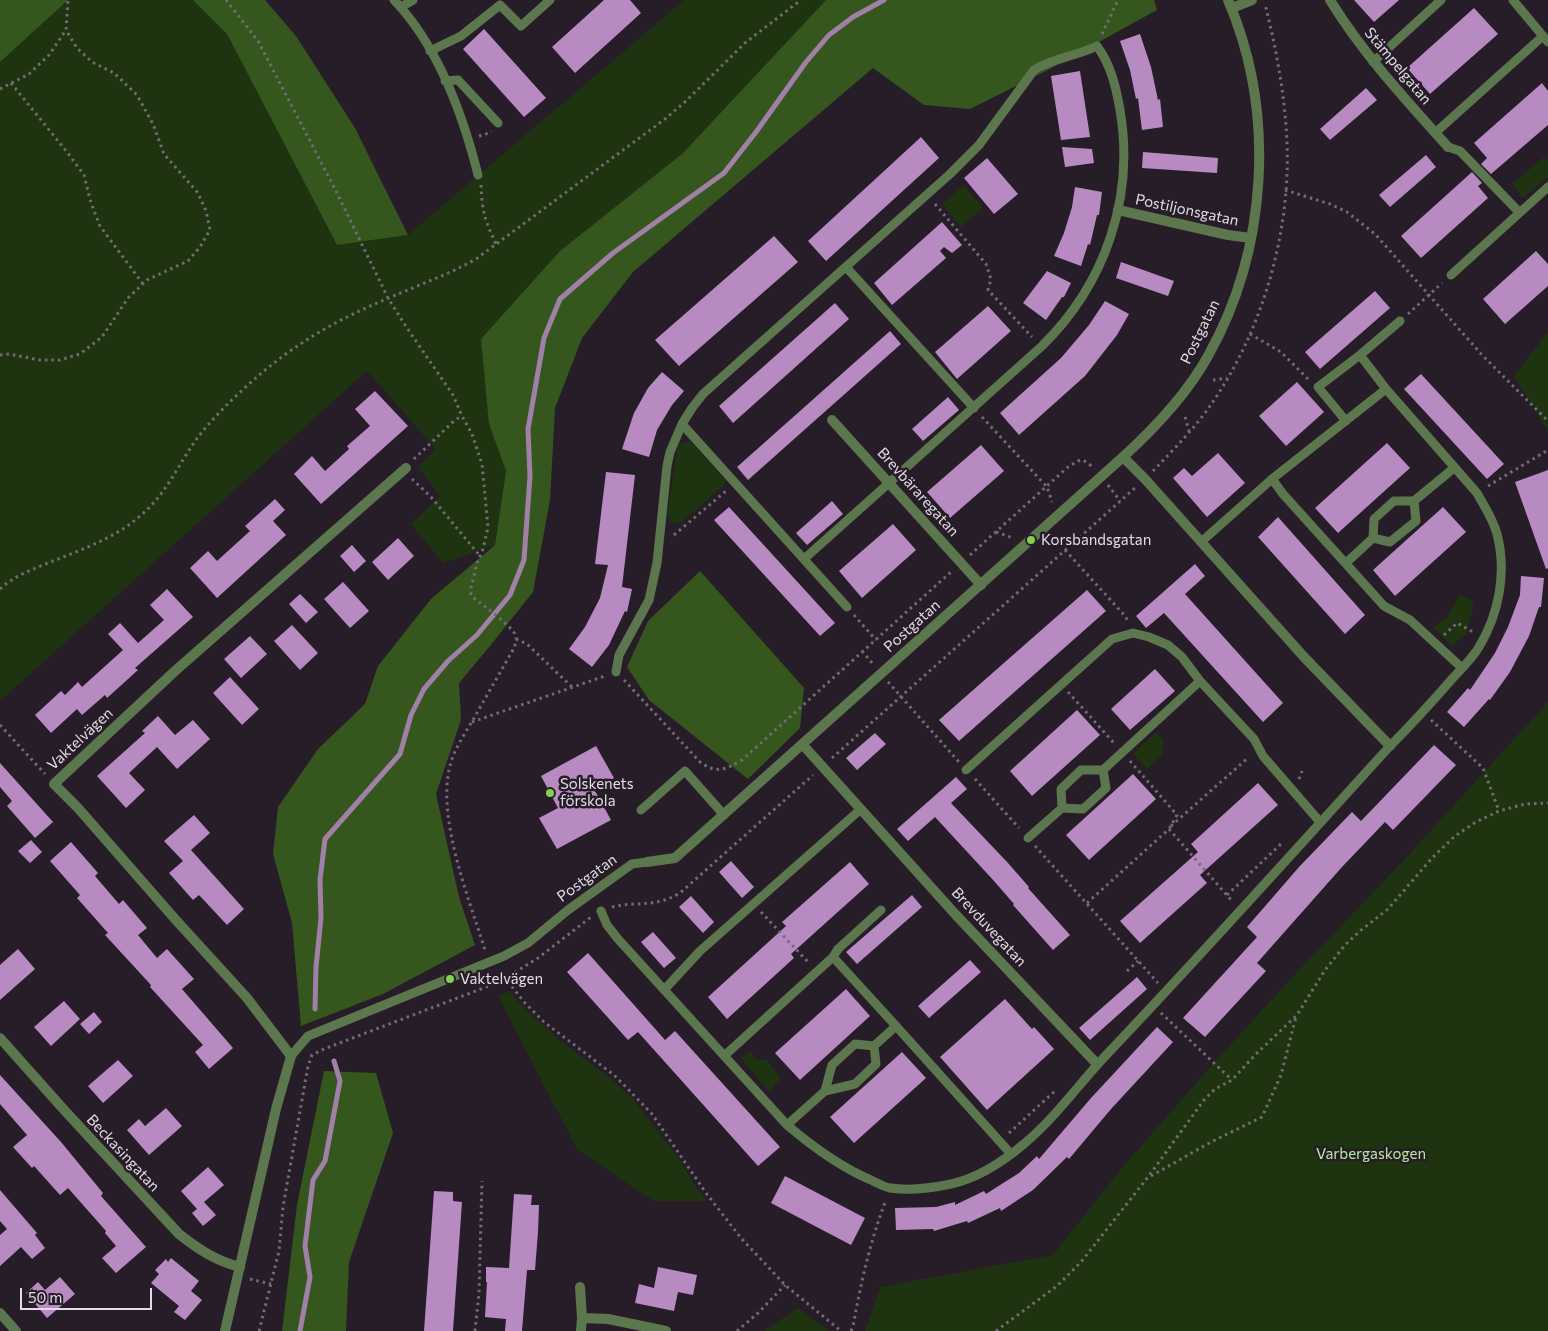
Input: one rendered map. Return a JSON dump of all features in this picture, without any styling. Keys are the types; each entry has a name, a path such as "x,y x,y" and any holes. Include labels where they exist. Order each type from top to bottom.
{"street":[{"path":"1230,4 1252,0"},
{"name":"Stämpelgatan","path":"1330,0 1373,62 1448,147"},
{"name":"Postgatan","path":"647,862 675,858 724,815 1148,435 1192,381 1208,356 1233,300 1243,272 1257,206 1259,179 1256,95 1248,58 1230,4"},
{"name":"Postiljonsgatan","path":"1118,210 1228,235 1251,238"},
{"name":"Brevbäraregatan","path":"832,420 981,585"},
{"path":"1123,457 1145,479 1304,657 1390,746"},
{"name":"Vaktelvägen","path":"291,1056 247,998 78,808 54,784 176,671 406,468"},
{"name":"Brevduvegatan","path":"803,745 973,933 1097,1064"},
{"name":"Beckasingatan","path":"0,1038 179,1234 199,1250 227,1264 240,1267"},
{"path":"225,1331 276,1109 291,1056"},
{"path":"580,1287 582,1318 580,1331"},
{"path":"0,1313 16,1331"},
{"path":"582,1318 608,1319 666,1331"}],"lane":[{"path":"394,0 401,7 430,51 445,80 460,113 478,175"},
{"path":"401,7 412,0"},
{"path":"430,51 461,36 500,5 521,26 550,0"},
{"path":"1373,62 1442,0"},
{"path":"1435,133 1546,39 1513,0"},
{"path":"616,672 619,655 649,600 657,563 670,452 682,424 692,408 703,394 927,195 979,145 1034,70 1043,64 1083,53 1097,46 1106,58 1113,77 1121,120 1123,164 1118,210 1112,234 1094,277 1069,316 1042,346 804,560"},
{"path":"445,80 458,80 498,123"},
{"path":"1448,147 1460,151 1519,212"},
{"path":"1451,275 1548,187"},
{"path":"846,267 974,408"},
{"path":"1346,421 1318,387 1400,321"},
{"path":"601,911 607,925 618,940 787,1125 819,1152 855,1174 889,1188 917,1189 953,1184 985,1172 1025,1144 1054,1115 1097,1064 1153,1006 1423,712 1462,668 1484,638 1498,600 1501,579 1501,560 1496,533 1487,511 1477,493 1386,389 1360,355"},
{"path":"1201,542 1272,480 1386,389"},
{"path":"682,424 847,607"},
{"path":"1346,564 1373,538 1374,519 1394,501 1414,501 1454,468"},
{"path":"1272,480 1384,606 1410,620 1462,668"},
{"path":"1373,538 1390,542 1416,520 1414,501"},
{"path":"966,770 1112,639 1133,633 1168,645 1182,657 1200,681 1254,739 1263,756 1320,822"},
{"path":"1062,808 1061,789 1082,770 1103,770 1200,681"},
{"path":"1028,838 1062,808 1083,809 1106,788 1103,770"},
{"path":"641,810 685,771 724,815"},
{"path":"664,990 700,951 860,809"},
{"name":"Postgatan","path":"291,1056 308,1036 492,962 528,943 568,910 632,864 647,862"},
{"path":"724,1056 817,972 833,957 838,948 881,910"},
{"path":"833,957 1011,1154"},
{"path":"825,1091 832,1065 855,1044 874,1046 896,1026"},
{"path":"787,1125 825,1091 855,1084 876,1064 874,1046"}],"path":[{"path":"0,89 29,74 49,55 66,30 68,0"},
{"path":"226,0 258,41 336,191 388,298 406,328 453,395 472,434 482,464 488,527 471,594 511,630 516,639 514,648 453,755 446,793 448,815 457,860 486,954 524,1002 544,1022 614,1076 641,1102 664,1131 706,1193 741,1238 786,1285 841,1331"},
{"path":"0,589 22,574 91,546 140,517 160,495 212,420 254,379 304,341 343,319 449,273 476,259 665,119 746,42 800,0"},
{"path":"1097,46 1118,0"},
{"path":"1150,474 1210,406 1227,378 1246,344 1273,267 1282,222 1287,172 1287,129 1275,46 1265,5"},
{"path":"0,355 9,354 40,360 60,360 80,354 102,337 128,298 143,284 188,261 200,247 210,230 206,210 198,193 164,154 153,124 137,95 114,73 92,62 77,48 66,30"},
{"path":"11,84 84,175 91,203 100,226 143,284"},
{"path":"468,140 489,133 498,123"},
{"path":"478,175 481,183 482,211 496,244"},
{"path":"1285,190 1330,204 1347,212 1375,234 1482,355 1548,420"},
{"path":"927,195 986,264 991,279 988,290 1011,317 1042,346"},
{"path":"1400,321 1451,275"},
{"path":"1250,334 1267,342 1281,352 1318,387"},
{"path":"1213,380 1227,378"},
{"path":"974,408 1047,487 1054,506"},
{"path":"462,416 455,420 406,465 406,471 431,497 480,556"},
{"path":"1185,417 1189,431"},
{"path":"1477,493 1548,450"},
{"path":"472,722 616,672 700,762 708,768 721,770 729,768 742,760 1068,467 1083,460 1089,463 1120,501"},
{"path":"658,548 736,482"},
{"path":"830,759 1137,486"},
{"path":"996,532 1016,539"},
{"path":"1065,550 1126,617 1133,633"},
{"path":"847,607 876,640"},
{"path":"1435,644 1457,623 1484,638"},
{"path":"516,639 527,644 572,687"},
{"path":"862,651 900,697 1166,991"},
{"path":"1061,684 1177,815 1168,829"},
{"path":"1423,712 1482,768 1499,810"},
{"path":"0,725 54,784"},
{"path":"1087,904 1258,748"},
{"path":"259,1331 279,1250 284,1198 308,1066 312,1055 324,1048 483,988 538,958 601,911 619,905 658,903 668,900 680,893 814,774"},
{"path":"996,1331 1057,1286 1081,1262 1148,1177 1208,1095 1232,1080 1297,1015 1325,970 1360,930 1388,909 1432,858 1455,836 1499,810 1525,804 1548,803"},
{"path":"1168,829 1240,911"},
{"path":"754,904 817,972"},
{"path":"1127,971 1138,961"},
{"path":"478,981 483,988"},
{"path":"425,1010 426,1002"},
{"path":"1153,1006 1232,1080"},
{"path":"1148,1177 1211,1142 1262,1117 1281,1074 1297,1015"},
{"path":"999,1141 1063,1084 1075,1090"},
{"path":"475,1331 479,1293 482,1181"},
{"path":"851,1331 865,1262 889,1188"},
{"path":"240,1267 249,1279 272,1284"},
{"path":"737,1331 786,1285"}],"green space":[{"path":"0,0 193,0 227,34 337,245 408,235 684,0 826,0 683,153 560,251 489,424 506,471 495,545 443,563 411,524 440,496 418,467 436,449 367,371 0,701"},
{"path":"0,0 68,0 0,62"},
{"path":"193,0 265,0 296,36 355,128 408,235 337,245 227,34"},
{"path":"826,0 1154,0 1157,10 1046,71 970,109 924,105 873,68 633,272 582,338 555,408 550,500 533,592 459,683 461,720 436,794 459,897 475,945 383,994 301,1026 292,923 273,854 278,807 318,749 365,704 378,666 431,599 495,545 506,471 489,424 481,339 560,251 683,153"},
{"path":"1544,157 1548,161 1548,177 1523,198 1512,184"},
{"path":"964,185 983,208 961,227 942,204"},
{"path":"1548,332 1548,431 1514,376"},
{"path":"690,441 726,481 723,486 681,523 672,523 667,514 678,445"},
{"path":"700,571 804,688 800,728 748,779 649,700 627,667 648,621"},
{"path":"1460,594 1474,602 1467,634 1451,646 1433,627 1447,617"},
{"name":"Varbergaskogen","path":"1548,702 1548,1331 865,1331 880,1287 1053,1255 1121,1169 1210,1067 1403,861"},
{"path":"1156,732 1164,741 1162,755 1147,769 1133,754"},
{"path":"509,991 527,1011 556,1037 610,1078 633,1099 680,1160 697,1189 707,1201 653,1201 577,1149 498,996"},
{"path":"750,1051 756,1059 767,1060 781,1078 769,1092 741,1058"},
{"path":"324,1071 376,1073 393,1133 349,1262 346,1331 282,1331 297,1205"},
{"path":"798,1308 829,1331 764,1331"}],"building":[{"path":"604,0 630,0 641,13 575,73 552,47"},
{"path":"1354,0 1399,0 1374,22"},
{"path":"1474,8 1498,34 1430,94 1407,68"},
{"path":"484,29 546,98 524,117 463,49"},
{"path":"1140,34 1151,67 1158,100 1160,99 1163,127 1142,130 1138,98 1136,99 1130,70 1120,41"},
{"path":"1080,71 1090,137 1061,140 1051,76"},
{"path":"1542,83 1548,91 1548,125 1491,174 1481,164 1487,158 1474,143"},
{"path":"1366,88 1377,100 1330,140 1320,129"},
{"path":"921,137 939,158 826,261 808,241"},
{"path":"1062,147 1092,149 1094,163 1065,167"},
{"path":"1143,152 1218,158 1217,173 1142,168"},
{"path":"1426,155 1436,167 1390,207 1379,195"},
{"path":"987,158 1018,194 994,214 964,178"},
{"path":"1472,172 1482,183 1478,186 1488,198 1421,258 1401,236"},
{"path":"1075,187 1102,192 1099,215 1097,215 1090,245 1088,244 1081,266 1054,256 1072,207"},
{"path":"942,222 962,245 952,253 944,247 940,251 946,258 892,305 874,283"},
{"path":"774,236 798,262 679,366 655,340"},
{"path":"1536,251 1548,264 1548,286 1505,324 1483,299"},
{"path":"1121,262 1174,281 1168,296 1116,278"},
{"path":"1047,271 1071,283 1064,297 1062,297 1046,320 1023,303"},
{"path":"1375,291 1390,308 1320,369 1305,352"},
{"path":"1105,301 1129,314 1117,335 1085,376 1019,435 1000,413 1061,358 1089,325"},
{"path":"835,303 849,319 733,423 719,406"},
{"path":"988,306 1011,331 957,379 935,352"},
{"path":"890,331 901,344 748,480 737,467"},
{"path":"662,372 684,391 672,405 657,430 649,457 622,449 634,413 648,388"},
{"path":"1421,374 1504,464 1487,479 1404,389"},
{"path":"1297,382 1324,412 1286,446 1259,416"},
{"path":"375,391 408,426 321,504 294,474 312,456 325,471 349,449 347,446 370,426 355,409"},
{"path":"948,397 959,410 923,441 912,429"},
{"path":"1387,443 1410,468 1338,533 1315,508"},
{"path":"981,445 1004,471 950,518 927,492"},
{"path":"1218,453 1245,483 1207,517 1173,478 1184,468 1192,476"},
{"path":"1548,470 1548,568 1546,569 1515,482"},
{"path":"606,472 635,475 622,587 632,589 627,612 625,611 609,645 592,667 569,649 585,627 600,598 608,565 595,564"},
{"path":"275,499 285,510 273,521 286,535 217,598 190,568 208,551 217,561 250,531 245,526"},
{"path":"832,501 843,514 807,545 796,533"},
{"path":"729,507 835,623 820,636 714,520"},
{"path":"1443,507 1466,532 1395,596 1373,570"},
{"path":"1278,517 1365,615 1345,634 1258,537"},
{"path":"893,524 916,550 862,598 839,571"},
{"path":"398,538 414,556 388,580 372,562"},
{"path":"352,545 366,561 354,572 340,556"},
{"path":"1195,564 1205,576 1185,594 1283,703 1263,722 1164,613 1146,628 1136,616"},
{"path":"1521,576 1544,578 1541,607 1539,607 1529,636 1510,672 1490,700 1464,727 1447,712 1468,688 1470,690 1495,653 1508,627 1520,595"},
{"path":"343,582 369,611 350,628 324,599"},
{"path":"167,589 193,617 135,668 138,670 107,698 105,695 82,715 77,709 51,733 35,715 61,691 65,695 78,682 82,687 123,650 108,634 120,623 138,643 164,620 150,605"},
{"path":"1087,590 1106,611 959,741 939,720"},
{"path":"300,594 318,612 306,623 289,604"},
{"path":"292,625 318,653 300,670 274,641"},
{"path":"250,636 267,654 241,678 224,659"},
{"path":"1155,669 1175,691 1130,730 1111,709"},
{"path":"230,677 259,709 242,725 213,693"},
{"path":"1077,710 1100,735 1032,796 1010,771"},
{"path":"158,716 175,735 193,720 210,739 177,769 157,747 129,773 145,790 126,808 97,776 145,733 142,731"},
{"path":"875,733 886,744 857,770 846,758"},
{"path":"1434,745 1456,765 1393,830 1385,822 1342,867 1257,963 1266,971 1205,1037 1183,1018 1257,937 1247,927 1299,867 1352,812 1361,821"},
{"path":"596,746 614,778 594,789 611,820 557,849 539,818 558,808 541,776"},
{"path":"0,763 53,822 35,838 7,806 12,801 0,787"},
{"path":"1133,774 1156,799 1089,860 1066,835"},
{"path":"956,777 967,789 951,803 1008,863 1070,935 1053,950 994,881 935,817 908,841 897,829"},
{"path":"1258,783 1278,805 1200,875 1207,883 1140,943 1120,921 1198,852 1191,844"},
{"path":"194,815 210,833 191,850 244,909 227,925 199,895 193,900 169,873 183,861 164,841"},
{"path":"31,840 42,852 30,863 18,851"},
{"path":"71,842 98,873 95,876 119,904 123,900 147,928 138,935 157,958 167,949 194,979 182,989 233,1048 209,1069 195,1052 203,1045 105,935 108,933 77,898 80,895 50,861"},
{"path":"731,861 754,887 742,898 719,872"},
{"path":"850,862 869,884 791,954 794,958 727,1019 708,997 786,926 782,922"},
{"path":"912,895 922,907 857,964 846,952"},
{"path":"691,896 714,922 703,933 679,907"},
{"path":"653,932 676,958 664,968 641,942"},
{"path":"18,949 35,969 0,1000 0,965"},
{"path":"588,953 665,1040 675,1031 780,1147 758,1166 638,1032 628,1040 567,972"},
{"path":"970,960 981,972 929,1018 918,1006"},
{"path":"1137,977 1147,989 1090,1040 1079,1028"},
{"path":"846,989 870,1016 800,1080 775,1053"},
{"path":"1005,999 1032,1029 1034,1027 1054,1049 987,1110 940,1057"},
{"path":"64,1001 80,1019 51,1046 34,1027"},
{"path":"94,1012 102,1022 89,1034 80,1024"},
{"path":"1157,1027 1173,1042 1111,1109 1069,1159 1067,1157 1033,1190 1001,1211 1000,1208 968,1223 967,1221 934,1231 933,1229 896,1230 895,1208 936,1207 955,1202 955,1205 984,1191 986,1194 1019,1173 1037,1156 1039,1159 1091,1098"},
{"path":"902,1052 926,1078 854,1143 830,1117"},
{"path":"118,1060 133,1076 103,1103 88,1086"},
{"path":"0,1075 61,1142 103,1193 101,1196 146,1247 116,1273 102,1258 116,1246 105,1233 106,1231 68,1188 60,1195 34,1166 32,1168 13,1147 27,1135 0,1104"},
{"path":"166,1108 182,1126 149,1155 127,1130 139,1119 145,1126"},
{"path":"208,1167 224,1185 204,1202 216,1215 203,1226 192,1213 197,1209 181,1191"},
{"path":"785,1176 865,1218 851,1245 771,1203"},
{"path":"0,1190 37,1233 35,1235 45,1248 32,1259 21,1247 0,1266 0,1235 7,1229 0,1221"},
{"path":"434,1191 453,1192 453,1201 462,1202 453,1331 424,1331"},
{"path":"514,1194 532,1195 531,1205 539,1205 538,1232 535,1270 527,1270 522,1331 505,1331 506,1319 485,1317 486,1267 509,1268"},
{"path":"171,1258 199,1281 191,1291 202,1300 185,1320 174,1312 179,1306 151,1283 159,1274 155,1270 166,1259 168,1262"},
{"path":"658,1267 697,1275 693,1295 678,1292 674,1311 635,1303 639,1284 654,1288"},
{"path":"60,1277 75,1294 47,1318 26,1293 38,1282 45,1290"}],"waterway":[{"path":"315,1009 316,967 321,918 320,880 325,839 400,754 411,715 424,689 448,661 477,635 510,595 524,560 530,476 528,429 544,338 560,299 613,253 724,173 806,62 829,35 853,17 884,0"},
{"path":"300,1331 310,1277 305,1246 313,1180 325,1161 340,1081 334,1061"}],"place":[{"name":"Korsbandsgatan","path":"1031,540"},
{"name":"Solskenets förskola","path":"550,793"},
{"name":"Vaktelvägen","path":"450,979"}]}
